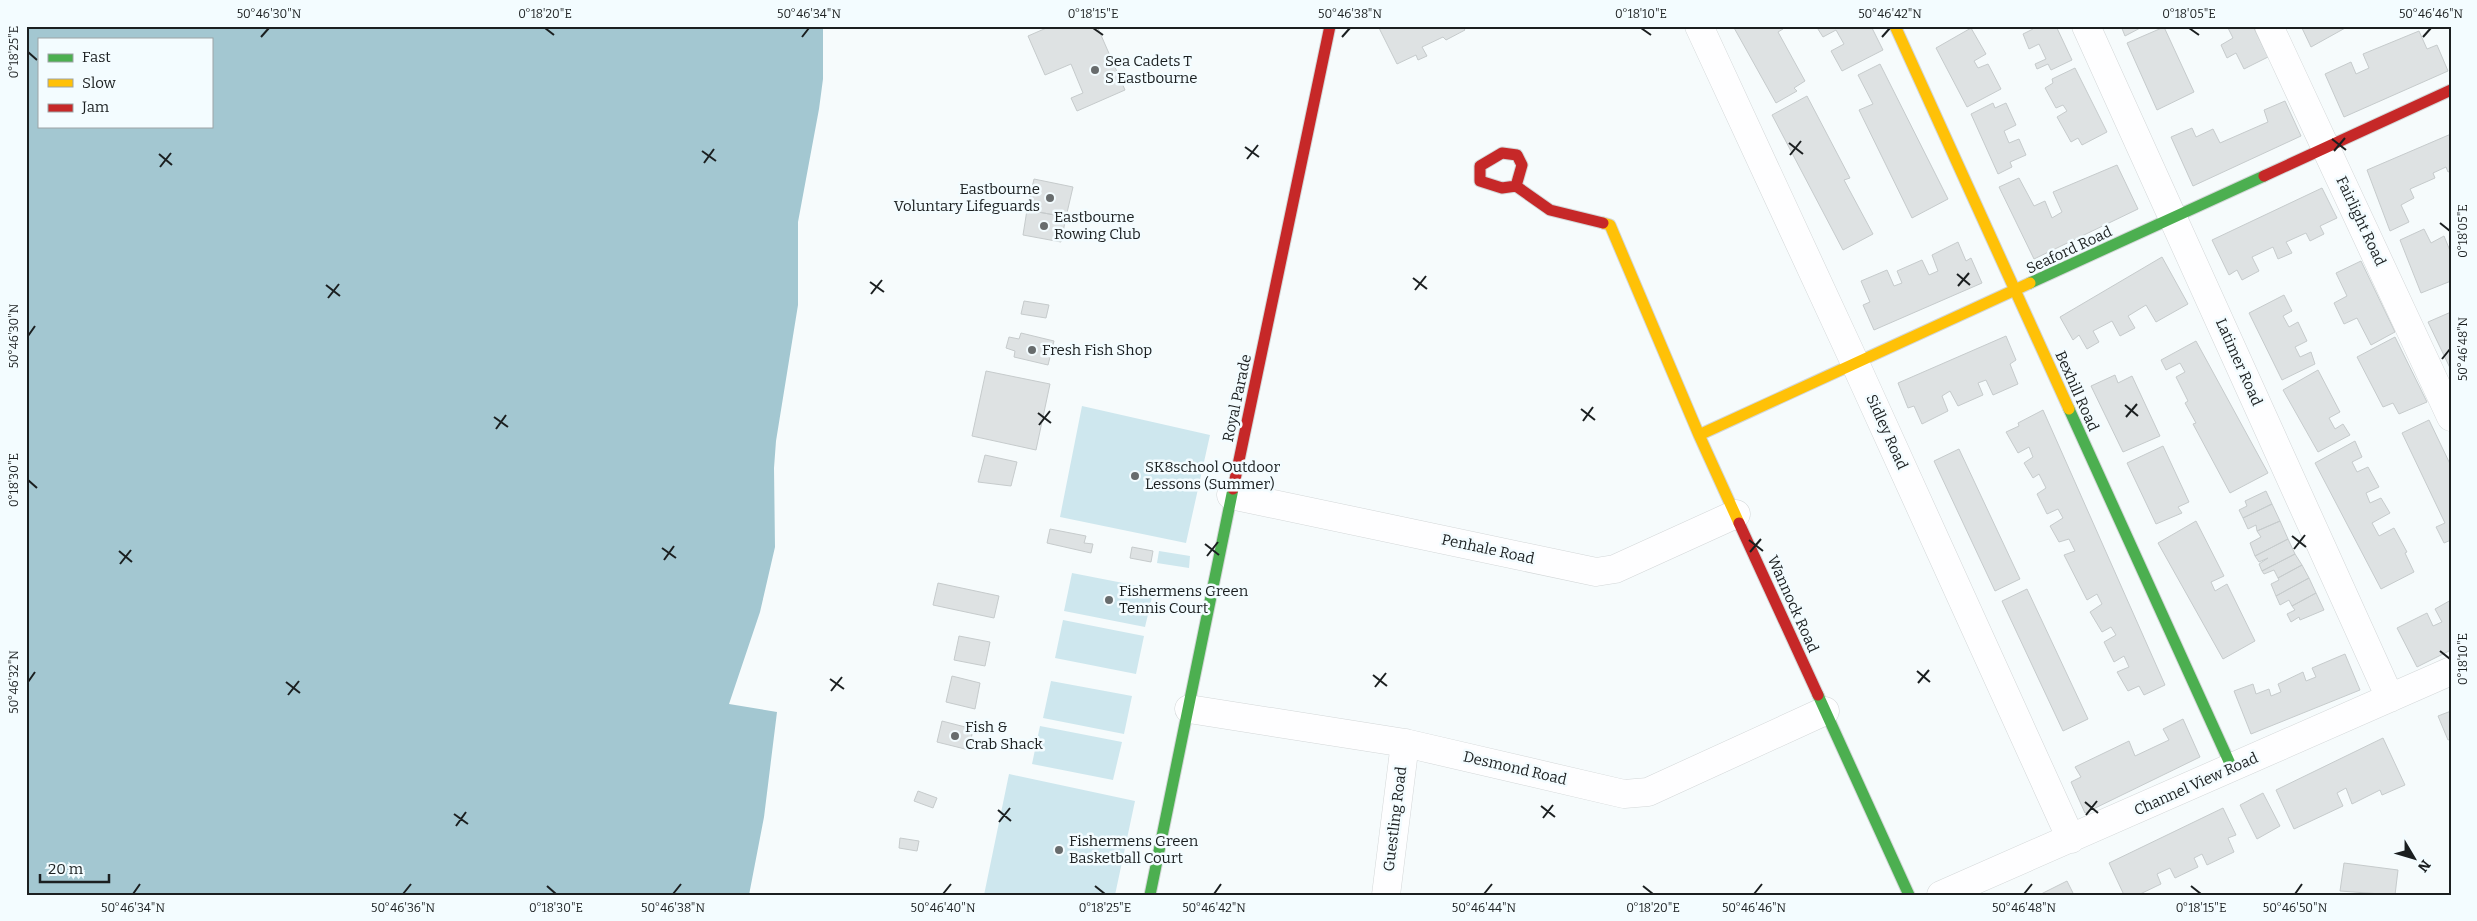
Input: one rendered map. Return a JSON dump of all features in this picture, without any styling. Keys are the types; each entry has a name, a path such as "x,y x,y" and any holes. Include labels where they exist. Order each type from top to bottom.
{"street":[{"name":"Royal Parade","path":"1150,895 1231,494 1330,26"},
{"name":"Sidley Road","path":"1699,26 1855,363 2071,839"},
{"name":"Bexhill Road","path":"1895,26 2232,768"},
{"name":"Latimer Road","path":"2086,26 2390,698"},
{"name":"Fairlight Road","path":"2269,26 2448,402"},
{"name":"Seaford Road","path":"1699,435 2451,90"},
{"name":"Wannock Road","path":"1516,186 1550,210 1610,225 1699,435 1908,895"},
{"name":"Penhale Road","path":"1231,494 1596,572 1615,569 1736,514"},
{"name":"Channel View Road","path":"1941,895 2451,671"},
{"name":"Desmond Road","path":"1189,709 1405,743 1624,794 1648,792 1826,711"},
{"name":"Guestling Road","path":"1386,895 1405,743"}],"shaded area":[{"path":"26,26 823,26 823,79 798,222 798,305 776,441 774,468 775,547 760,612 729,704 777,712 764,817 749,895 26,895"},
{"name":"SK8school Outdoor Lessons (Summer)","path":"1082,406 1210,435 1186,543 1060,517"},
{"path":"1159,551 1190,556 1189,568 1157,563"},
{"name":"Fishermens Green Tennis Court","path":"1072,573 1154,589 1145,627 1064,611"},
{"name":"Fishermens Green Tennis Court","path":"1063,620 1144,636 1136,674 1055,658"},
{"path":"1051,681 1132,696 1124,734 1043,718"},
{"path":"1040,726 1122,742 1113,780 1032,764"},
{"name":"Fishermens Green Basketball Court","path":"1009,774 1135,801 1115,895 984,895"}],"building":[{"name":"Sea Cadets T S Eastbourne","path":"1051,26 1097,26 1125,90 1077,111 1071,98 1083,93 1071,64 1045,75 1028,36"},
{"path":"1378,26 1462,26 1465,30 1446,40 1443,37 1422,47 1427,56 1418,60 1416,55 1397,64"},
{"path":"1733,26 1781,26 1783,29 1778,32 1805,81 1794,88 1797,91 1776,103"},
{"path":"1816,26 1871,26 1883,50 1842,71 1831,51 1844,44 1836,30 1823,37"},
{"path":"2032,26 2056,26 2072,60 2051,70 2048,64 2037,69 2035,64 2046,59 2039,44 2029,49 2023,34 2033,29"},
{"path":"2121,26 2144,26 2125,36"},
{"path":"2227,26 2253,26 2268,57 2244,69 2236,53 2227,58 2221,45 2233,38"},
{"path":"2301,26 2347,26 2347,27 2311,47"},
{"path":"2164,27 2194,92 2157,110 2127,43"},
{"path":"1971,28 1986,54 1974,61 1978,68 1988,64 2001,89 1967,107 1936,48"},
{"path":"2419,31 2427,49 2437,45 2448,71 2344,117 2325,74 2351,62 2356,74 2369,68 2363,54"},
{"path":"1880,64 1948,199 1912,218 1859,110 1873,104 1858,75"},
{"path":"2075,68 2107,132 2082,145 2078,138 2071,142 2057,117 2067,111 2063,105 2056,108 2045,88 2053,83 2052,79"},
{"path":"1807,96 1850,178 1844,180 1873,234 1843,250 1772,115"},
{"path":"2285,101 2301,136 2193,186 2171,137 2192,128 2196,137 2213,129 2220,143 2268,122 2264,110"},
{"path":"1993,103 1995,108 2006,103 2016,125 2004,131 2009,143 2019,139 2026,155 2010,162 2012,167 1998,174 1971,114"},
{"path":"2451,134 2451,171 2448,172 2446,167 2433,173 2435,178 2410,189 2414,198 2401,205 2409,222 2390,231 2367,170"},
{"path":"2117,165 2138,209 2034,259 1999,187 2019,178 2034,206 2045,201 2052,218 2062,212 2053,192"},
{"name":"Eastbourne Voluntary Lifeguards","path":"1034,179 1073,187 1066,217 1027,210"},
{"path":"2322,188 2337,218 2320,226 2324,234 2310,241 2306,233 2286,242 2292,253 2278,259 2273,247 2252,257 2259,271 2242,280 2237,270 2229,275 2212,240"},
{"name":"Eastbourne Rowing Club","path":"1027,210 1066,217 1061,242 1023,235"},
{"path":"2424,229 2431,243 2444,236 2451,253 2451,281 2421,293 2400,240"},
{"path":"1958,242 1966,261 1971,258 1982,283 1874,330 1863,305 1870,302 1861,281 1887,270 1894,286 1902,283 1897,271 1922,260 1929,275 1938,271 1932,255"},
{"path":"2162,257 2188,304 2156,322 2146,305 2128,316 2135,328 2120,336 2112,321 2093,331 2099,342 2087,349 2079,335 2073,340 2060,317"},
{"path":"2361,261 2395,332 2371,345 2357,318 2344,324 2334,303 2347,296 2336,273"},
{"path":"2284,295 2292,311 2283,316 2289,327 2298,322 2307,341 2295,347 2300,357 2311,352 2315,364 2282,380 2249,313"},
{"path":"1024,301 1049,305 1046,318 1021,314"},
{"path":"2451,312 2451,370 2428,322"},
{"name":"Fresh Fish Shop","path":"1021,333 1054,341 1048,365 1014,357 1015,351 1006,348 1009,337 1019,339"},
{"path":"2006,336 2016,360 2010,364 2018,384 1993,395 1986,380 1978,383 1983,395 1958,406 1950,391 1942,396 1948,411 1922,424 1914,406 1908,408 1898,383"},
{"path":"2395,337 2427,402 2399,414 2393,403 2383,407 2357,357"},
{"path":"2196,341 2268,473 2230,493 2193,424 2196,423 2185,403 2188,401 2176,377 2185,372 2180,363 2166,370 2161,360"},
{"path":"2318,370 2340,412 2329,418 2335,429 2343,424 2350,435 2318,452 2283,390"},
{"path":"986,371 1050,384 1036,450 972,436"},
{"path":"2115,375 2118,383 2132,376 2160,436 2123,452 2091,386"},
{"path":"2043,410 2165,685 2144,695 2139,686 2128,691 2117,672 2129,667 2124,656 2114,662 2104,642 2116,635 2111,627 2102,632 2090,612 2102,604 2097,594 2087,600 2064,555 2075,551 2069,539 2059,542 2050,526 2063,518 2058,509 2047,514 2037,494 2046,488 2039,474 2033,478 2024,463 2033,457 2029,447 2018,453 2006,432 2019,426 2018,423"},
{"path":"2429,420 2451,466 2451,540 2444,543 2436,527 2445,523 2402,433"},
{"path":"2355,441 2362,457 2352,462 2357,472 2368,467 2379,487 2366,493 2370,503 2381,498 2390,513 2372,523 2379,536 2394,528 2407,552 2405,553 2414,572 2381,589 2315,463"},
{"path":"2163,446 2189,502 2178,507 2182,513 2156,524 2127,463"},
{"path":"1959,449 2020,579 1995,591 1934,461"},
{"path":"985,455 1017,462 1011,486 978,482"},
{"path":"2266,491 2272,504 2243,518 2239,510 2247,506 2245,501"},
{"path":"2272,504 2280,521 2257,531 2256,525 2248,529 2243,518"},
{"path":"2196,521 2224,576 2211,582 2215,591 2227,584 2255,641 2223,659 2158,543"},
{"path":"2280,521 2288,539 2255,556 2250,543 2261,537 2257,531"},
{"path":"1050,529 1086,536 1084,543 1093,544 1091,553 1047,543"},
{"path":"2288,539 2295,554 2262,571 2259,564 2268,558 2259,562 2255,556"},
{"path":"1132,547 1153,551 1151,562 1130,558"},
{"path":"2295,554 2302,565 2278,578 2274,570 2264,574 2262,571"},
{"path":"2302,565 2309,578 2276,596 2271,584"},
{"path":"2309,578 2316,593 2292,606 2289,600 2280,605 2276,596"},
{"path":"938,583 999,596 994,618 933,605"},
{"path":"2027,589 2088,719 2063,731 2002,601"},
{"path":"2316,593 2324,610 2300,620 2299,617 2291,622 2287,614 2295,610 2292,606"},
{"path":"2451,600 2451,650 2417,667 2397,628 2427,613 2433,626 2442,622 2435,609"},
{"path":"959,636 990,642 985,666 954,660"},
{"path":"2345,654 2360,690 2251,734 2234,691 2253,684 2256,694 2269,689 2271,696 2281,692 2278,684 2303,672 2306,681 2316,677 2312,668"},
{"path":"952,676 980,683 975,709 946,702"},
{"path":"2451,711 2451,739 2448,740 2438,716"},
{"path":"2183,719 2200,757 2085,813 2071,782 2081,777 2075,767 2129,741 2135,756 2169,740 2163,729"},
{"name":"Fish & Crab Shack","path":"942,721 973,729 969,750 937,742"},
{"path":"2383,738 2405,785 2382,795 2380,790 2352,804 2346,788 2337,793 2343,806 2294,829 2276,790"},
{"path":"918,791 937,798 933,808 914,801"},
{"path":"2263,793 2280,826 2257,839 2240,805"},
{"path":"2223,808 2236,835 2228,838 2234,852 2207,865 2202,854 2194,858 2198,867 2175,878 2170,868 2157,874 2161,884 2138,895 2124,895 2109,863"},
{"path":"900,838 919,841 917,851 899,848"},
{"path":"2344,863 2398,870 2395,895 2340,891"},
{"path":"2067,881 2074,895 2039,895"}],"traffic: fast":[{"path":"2030,283 2264,176"},
{"path":"2069,409 2232,768"},
{"path":"1150,895 1233,489"},
{"path":"1818,695 1909,895"}],"traffic: slow":[{"path":"1895,26 2069,409"},
{"path":"1603,223 1610,225 1699,435 1739,523"},
{"path":"1699,435 2030,283"}],"traffic: jam":[{"path":"1233,489 1330,26"},
{"path":"2264,176 2451,90"},
{"path":"1516,186 1502,188 1480,181 1480,166 1502,153 1517,155 1522,165 1516,186 1550,210 1603,223"},
{"path":"1739,523 1818,695"}],"place":[{"name":"Sea Cadets T S Eastbourne","path":"1095,70"},
{"name":"Eastbourne Voluntary Lifeguards","path":"1050,198"},
{"name":"Eastbourne Rowing Club","path":"1044,226"},
{"name":"Fresh Fish Shop","path":"1032,350"},
{"name":"SK8school Outdoor Lessons (Summer)","path":"1135,476"},
{"name":"Fishermens Green Tennis Court","path":"1109,600"},
{"name":"Fish & Crab Shack","path":"955,736"},
{"name":"Fishermens Green Basketball Court","path":"1059,850"}]}
